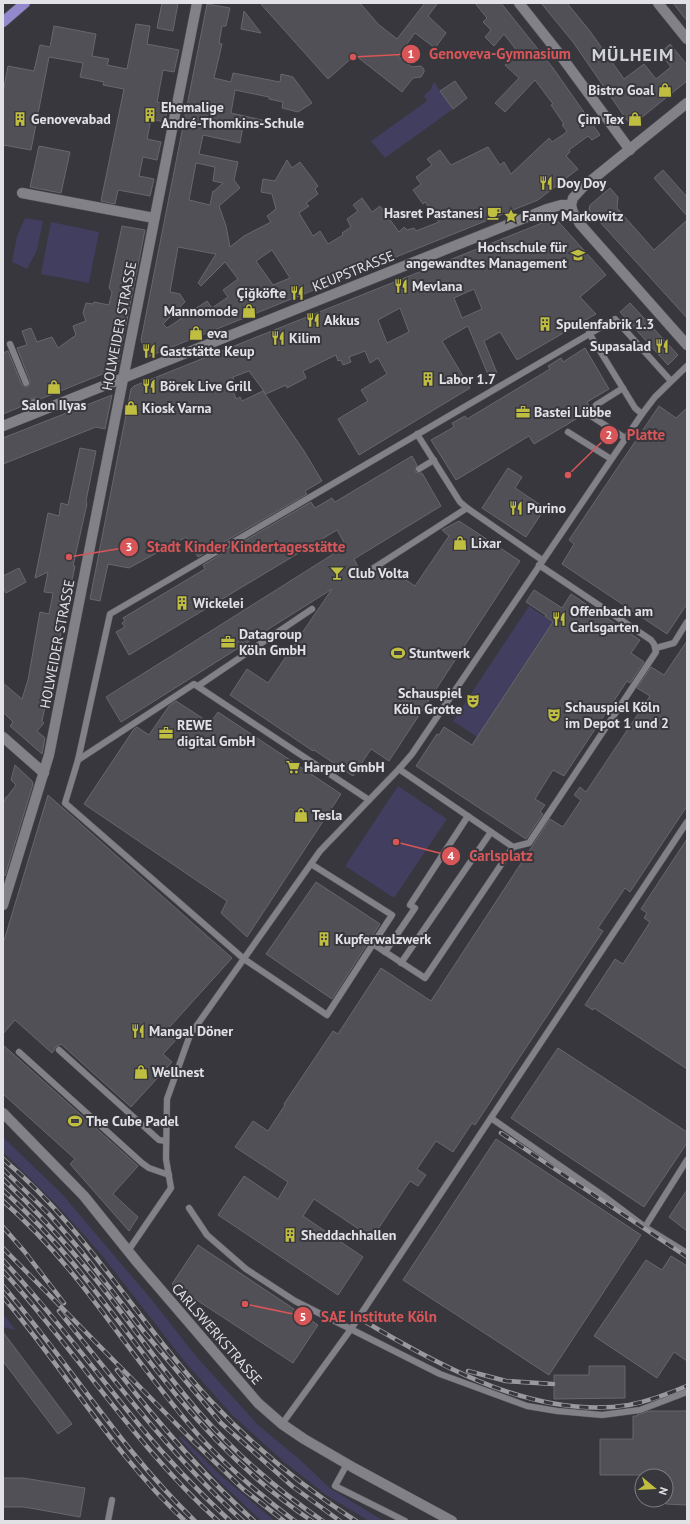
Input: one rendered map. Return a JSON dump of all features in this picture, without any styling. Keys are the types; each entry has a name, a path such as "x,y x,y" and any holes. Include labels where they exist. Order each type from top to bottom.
{"main road":[{"path":"3,22 25,3"}],"street":[{"name":"HOLWEIDER STRASSE","path":"3,905 49,755 197,3"},
{"path":"519,3 561,56 630,150"},
{"path":"658,3 687,39"},
{"path":"687,104 583,187 573,198 570,205 580,224 687,345"},
{"path":"22,193 154,218"},
{"name":"KEUPSTRASSE","path":"3,426 547,209 561,205 570,205"},
{"path":"3,737 44,773"},
{"name":"CARLSWERKSTRASSE","path":"3,1113 84,1196 128,1251 258,1403 282,1424 304,1439 452,1521"}],"lane":[{"path":"311,864 392,915 327,1015 244,959 65,803 78,760 110,614 615,319 671,381"},
{"path":"589,333 635,408 642,414"},
{"path":"10,344 26,383"},
{"path":"128,1251 171,1188 166,1159 167,1099 190,1035 320,851 399,769 416,748 642,414 671,381 687,366"},
{"path":"623,388 596,405 591,416 625,438"},
{"path":"34,402 38,412"},
{"path":"568,432 611,459"},
{"path":"373,944 425,978 513,847 529,843 654,655 656,648 651,640 571,587 460,502 417,434"},
{"path":"419,469 434,460"},
{"path":"366,573 467,508"},
{"path":"198,686 312,609"},
{"path":"656,648 674,643 687,622"},
{"path":"78,760 194,684 370,800"},
{"path":"399,769 513,847"},
{"path":"385,952 415,908 410,905 468,816"},
{"path":"282,1424 351,1329 687,822"},
{"path":"402,963 491,832"},
{"path":"59,1050 159,1140 166,1141"},
{"path":"19,1052 142,1163 149,1168 169,1175"},
{"path":"491,1118 605,1197 645,1227 687,1253"},
{"path":"645,1227 687,1160"},
{"path":"189,1208 207,1235 246,1269 295,1301 440,1374 527,1406 557,1411 602,1415 640,1410 687,1392"},
{"path":"347,1464 335,1486 405,1521"},
{"path":"108,1521 112,1500"}],"shaded area":[{"path":"434,82 453,109 385,158 371,141 427,101 424,96 430,90"},
{"path":"25,218 43,221 37,250 27,269 12,262 17,236"},
{"path":"51,222 99,232 89,283 41,274"},
{"path":"529,606 553,622 477,737 453,721"},
{"path":"398,786 447,819 394,898 345,866"},
{"path":"3,1137 62,1194 152,1300 195,1355 258,1425 298,1458 331,1489 384,1521 369,1521 326,1495 284,1462 231,1414 185,1362 100,1253 54,1202 3,1152"},
{"path":"3,1314 16,1330 3,1327"},
{"path":"181,1436 219,1474 275,1521 262,1521 257,1517 215,1477 179,1438"}],"building":[{"path":"162,3 178,3 173,31 157,28"},
{"path":"260,3 360,3 378,24 397,39 425,3 438,3 428,16 446,33 435,48 415,33 398,56 412,67 421,66 424,69 424,72 421,77 413,78 402,92 355,55 328,79"},
{"path":"475,3 501,3 553,68 600,135 592,140 588,136 569,150 570,152 566,156 578,169 538,200 147,357 141,340 207,4 230,8 226,26 222,26 219,43 222,44 214,78 231,82 233,73 280,82 281,74 293,77 312,103 298,112 282,108 283,102 269,99 269,97 235,90 231,113 262,120 259,129 243,126 240,143 203,135 199,154 238,162 234,180 240,188 219,206 226,226 230,247 244,236 271,222 267,216 276,209 272,194 261,192 263,179 275,181 287,160 292,168 300,162 318,186 315,189 318,194 306,203 309,206 299,213 313,236 320,231 328,244 343,235 342,233 351,227 347,219 358,211 353,205 362,198 372,212 380,206 399,232 404,227 407,230 414,228 416,231 439,222 425,202 423,204 413,190 421,184 416,177 432,165 427,159 440,150 451,165 488,147 500,165 504,162 511,174 549,138 552,142 564,134 567,131 562,125 564,124 551,105 553,104 535,80 505,112 495,103 519,78 505,65 517,51 504,34 494,46 485,37 491,30 483,22 487,18","holes":["196,163 215,167 213,181 223,183 213,191 210,205 189,200","178,247 216,254 198,283 201,286 225,262 238,279 223,290 228,297 212,308 207,301 167,328 163,324 185,302 180,294 170,292","272,250 290,278 273,285 256,261"]},
{"path":"541,3 567,3 589,30 624,79 644,64 656,79 671,67 660,53 670,44 687,65 687,81 631,126 573,42"},
{"path":"673,3 687,3 687,21"},
{"path":"244,11 261,33 241,29"},
{"name":"Ehemalige André-Thomkins-Schule","path":"136,24 150,26 147,44 179,50 174,72 163,70 157,102 168,105 165,122 151,119 147,139 161,142 157,160 143,157 139,176 154,179 150,196 118,190 115,204 101,201 124,89 103,85 104,82 80,77 83,63 49,57 31,150 3,145 3,93 8,66 34,71 40,45 50,47 54,26 96,34 92,56 109,59 107,65 127,69"},
{"path":"455,81 467,98 453,109 440,91"},
{"path":"39,146 70,152 61,193 30,187"},
{"path":"663,170 687,197 687,216 654,178"},
{"path":"610,188 618,197 617,208 654,250 687,220 687,318 589,210 590,205"},
{"path":"552,219 556,219 606,275 580,297 596,314 517,360 500,332 484,341 497,373 489,377 468,326 442,341 470,388 359,455 338,419 368,401 361,390 387,374 378,358 370,363 365,351 349,357 351,362 343,365 341,360 338,361 336,355 303,371 306,378 287,388 286,385 266,394 249,371 233,377 234,381 230,382 236,399 240,397 242,401 263,391 304,451 322,481 305,491 307,494 198,557 186,537 129,568 108,564 100,601 90,599 131,389 134,386","holes":["474,289 482,309 462,318 454,298","400,308 409,332 387,343 378,320"]},
{"path":"122,226 145,230 118,365 115,369 38,400 32,398 30,403 3,414 3,353 8,351 22,385 28,387 30,381 17,348 27,345 22,331 31,328 37,342 52,337 58,348 76,335 73,326 86,321 83,313 86,303 93,304 94,302 109,305 112,292 109,288"},
{"path":"630,303 678,355 668,365 620,312"},
{"path":"585,348 609,389 587,402 590,408 588,412 534,444 529,436 456,480 431,440 454,427 452,423 465,416 467,419 550,369 548,366 561,358 563,362"},
{"path":"112,395 105,429 96,427 3,464 3,438"},
{"path":"659,406 676,418 687,408 687,604 667,634 562,564 574,544 569,540"},
{"path":"80,448 96,451 86,501 87,504 73,566 75,566 65,608 59,645 57,645 53,676 42,721 44,723 37,731 45,738 42,754 10,726 13,722 3,712 3,683 22,699 28,680 40,612 49,614 53,593 44,592 48,572 35,578 48,513 59,516 61,503 68,505"},
{"path":"412,456 417,465 415,472 422,473 441,506 354,559 366,580 385,566 415,586 449,536 442,530 459,521 520,561 389,761 371,749 353,776 230,695 247,669 268,683 332,589 121,722 106,697 346,546 337,530 129,655 116,632 125,627 122,623 125,621 123,618 205,569 203,565 311,502 315,508 332,498 335,502"},
{"path":"508,468 522,477 515,488 545,508 526,537 482,508"},
{"path":"19,568 26,582 6,593 3,587 3,576"},
{"name":"Schauspiel Köln im Depot 1 und 2","path":"534,590 562,608 571,594 640,640 631,653 644,662 630,683 627,681 564,776 553,770 535,799 545,805 540,812 543,814 526,839 416,766 437,734 439,735 444,727 472,745 553,622 545,616 546,615 526,602"},
{"path":"687,641 687,806 630,892 625,888 598,928 603,931 475,1125 472,1123 453,1152 436,1141 417,1169 426,1175 418,1186 410,1181 372,1238 314,1199 303,1216 363,1257 338,1295 218,1215 244,1176 278,1199 288,1182 235,1147 253,1121 268,1131 285,1105 284,1104 333,1031 338,1034 381,968 431,1001 550,819 563,827 581,800 574,795 580,787 586,792 650,696 637,688 651,667 664,675"},
{"path":"176,701 210,723 218,712 341,794 247,937 221,913 227,901 84,804 134,729 137,727 149,735 169,706"},
{"path":"15,765 32,781 33,784 5,876 3,875 3,805 6,797 16,785 11,780"},
{"path":"48,795 232,958 166,1031 176,1040 163,1054 172,1062 131,1107 61,1044 56,1047 52,1053 15,1020 3,1034 3,944"},
{"path":"687,839 687,1069 594,1008 593,1010 585,1005 615,959 623,964 650,922 644,918 647,913 641,909"},
{"name":"Kupferwalzwerk","path":"316,882 380,924 332,999 266,954"},
{"path":"3,1045 138,1166 113,1194 138,1217 129,1231 70,1164 75,1159 3,1094"},
{"path":"558,1048 687,1132 687,1143 644,1207 511,1118"},
{"path":"496,1139 641,1235 549,1375 403,1280"},
{"path":"687,1190 687,1231 669,1217"},
{"path":"198,1245 318,1325 293,1363 172,1284"},
{"path":"671,1256 687,1266 687,1361 674,1352 657,1378 594,1336 646,1260 662,1270"},
{"path":"3,1332 72,1424 58,1434 3,1361"},
{"path":"589,1366 625,1366 625,1398 554,1399 554,1375 589,1375"},
{"path":"649,1411 687,1411 687,1505 674,1504 674,1468 634,1468 634,1475 600,1475 600,1439 633,1439 633,1416"},
{"path":"3,1478 23,1478 85,1488 80,1517 24,1507 3,1507"}],"railway":[{"path":"501,1133 687,1257"},
{"path":"3,1159 60,1214 184,1370 226,1417 279,1465 336,1508 356,1521"},
{"path":"3,1169 49,1214 81,1251 145,1333 221,1423 292,1486 340,1521"},
{"path":"3,1179 17,1192 81,1262 105,1291 174,1382 212,1427 273,1484 323,1521"},
{"path":"3,1190 56,1243 99,1295 177,1396 207,1431 257,1479 312,1521"},
{"path":"3,1201 40,1236 73,1274 159,1387 200,1437 222,1460 270,1502 295,1521"},
{"path":"3,1227 24,1251 64,1303"},
{"path":"3,1248 195,1443 243,1489 284,1521"},
{"path":"3,1260 56,1321 151,1439 206,1498 230,1521"},
{"path":"3,1271 30,1302 133,1431 188,1492 218,1521"},
{"path":"3,1286 51,1345 143,1466 195,1521"},
{"path":"3,1297 26,1325 113,1441 160,1496 185,1521"},
{"path":"59,1311 147,1420 193,1472 243,1521"},
{"path":"364,1321 425,1356 457,1372 491,1386 525,1397 560,1405 594,1408 629,1405 658,1397 687,1386"},
{"path":"117,1370 149,1410 199,1467 254,1521"},
{"path":"468,1371 506,1381 553,1384"}],"place":[{"name":"Genoveva-Gymnasium","path":"353,57"},
{"name":"Bistro Goal","path":"665,90"},
{"name":"Ehemalige André-Thomkins-Schule","path":"150,115"},
{"name":"Genovevabad","path":"20,119"},
{"name":"Çim Tex","path":"635,119"},
{"name":"Doy Doy","path":"546,183"},
{"name":"Hasret Pastanesi","path":"494,213"},
{"name":"Fanny Markowitz","path":"511,216"},
{"name":"Hochschule für angewandtes Management","path":"578,255"},
{"name":"Mevlana","path":"401,286"},
{"name":"Çiğköfte","path":"297,293"},
{"name":"Mannomode","path":"249,311"},
{"name":"Akkus","path":"313,320"},
{"name":"Spulenfabrik 1.3","path":"545,324"},
{"name":"eva","path":"196,333"},
{"name":"Kilim","path":"278,338"},
{"name":"Supasalad","path":"662,346"},
{"name":"Gaststätte Keup","path":"149,351"},
{"name":"Labor 1.7","path":"428,379"},
{"name":"Börek Live Grill","path":"149,386"},
{"name":"Salon Ilyas","path":"54,387"},
{"name":"Kiosk Varna","path":"131,408"},
{"name":"Bastei Lübbe","path":"523,412"},
{"name":"Platte","path":"568,475"},
{"name":"Purino","path":"516,508"},
{"name":"Lixar","path":"460,543"},
{"name":"Stadt Kinder Kindertagesstätte","path":"69,557"},
{"name":"Club Volta","path":"337,573"},
{"name":"Wickelei","path":"182,603"},
{"name":"Offenbach am Carlsgarten","path":"559,619"},
{"name":"Datagroup Köln GmbH","path":"228,642"},
{"name":"Stuntwerk","path":"398,653"},
{"name":"Schauspiel Köln Grotte","path":"473,701"},
{"name":"Schauspiel Köln im Depot 1 und 2","path":"554,715"},
{"name":"REWE digital GmbH","path":"166,733"},
{"name":"Harput GmbH","path":"293,767"},
{"name":"Tesla","path":"301,815"},
{"name":"Carlsplatz","path":"396,842"},
{"name":"Kupferwalzwerk","path":"324,939"},
{"name":"Mangal Döner","path":"138,1031"},
{"name":"Wellnest","path":"141,1072"},
{"name":"The Cube Padel","path":"75,1121"},
{"name":"Sheddachhallen","path":"290,1235"},
{"name":"SAE Institute Köln","path":"245,1304"}],"district":[{"name":"MÜLHEIM","path":"633,54"}]}
